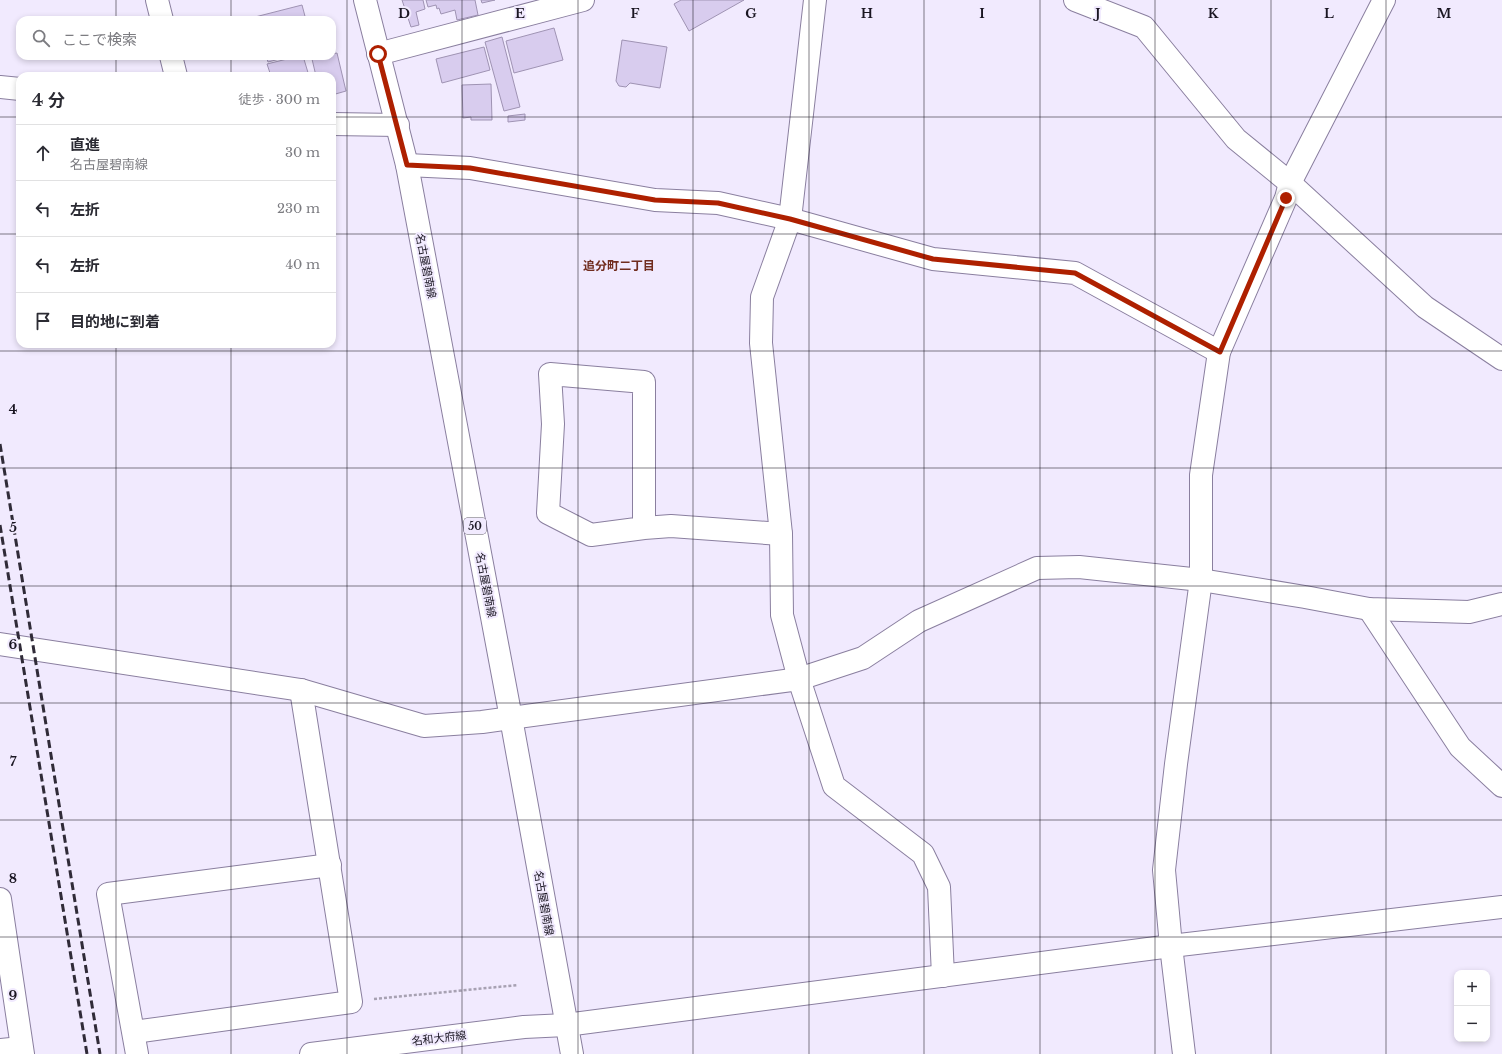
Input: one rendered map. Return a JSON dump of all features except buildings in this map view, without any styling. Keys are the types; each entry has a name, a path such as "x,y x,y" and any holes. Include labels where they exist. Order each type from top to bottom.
{"street":[{"path":"157,0 161,16"},
{"name":"名古屋碧南線","path":"365,0 407,165 511,718 572,1054"},
{"path":"378,54 583,0"},
{"path":"815,0 790,219 762,298 760,343 781,534 782,615 799,679 834,786 923,854 939,887 943,976"},
{"path":"1075,0 1144,27 1236,139 1290,183 1424,307 1502,359"},
{"path":"1184,1054 1171,946 1164,870 1176,764 1201,580 1201,475 1220,352 1286,198 1290,183 1384,0"},
{"path":"172,60 175,72"},
{"path":"0,87 16,89"},
{"path":"336,124 398,125"},
{"path":"407,165 470,168 655,200 718,203 790,219 933,259 1075,273 1220,352"},
{"path":"644,528 644,382 550,374 553,424 548,513 591,535 671,526 781,534"},
{"path":"0,644 301,690 424,726 482,722 799,679 863,658 919,621 1037,568 1079,567 1201,580 1369,609 1469,612 1502,604"},
{"path":"1369,609 1460,747 1502,786"},
{"path":"134,1032 351,1002 301,690"},
{"path":"137,1054 108,894 330,865"},
{"path":"0,899 22,1051 0,1050"},
{"name":"名和大府線","path":"311,1054 524,1027 566,1025 1171,946 1502,907"}],"path":[{"path":"351,1002 518,985"}],"railway":[{"path":"0,444 100,1054"},
{"path":"0,525 87,1054"}],"district":[{"name":"追分町二丁目","path":"619,266"}],"route":[{"path":"378,54 398,125 407,165 470,168 655,200 718,203 790,219 933,259 1075,273 1220,352 1286,198"}]}
